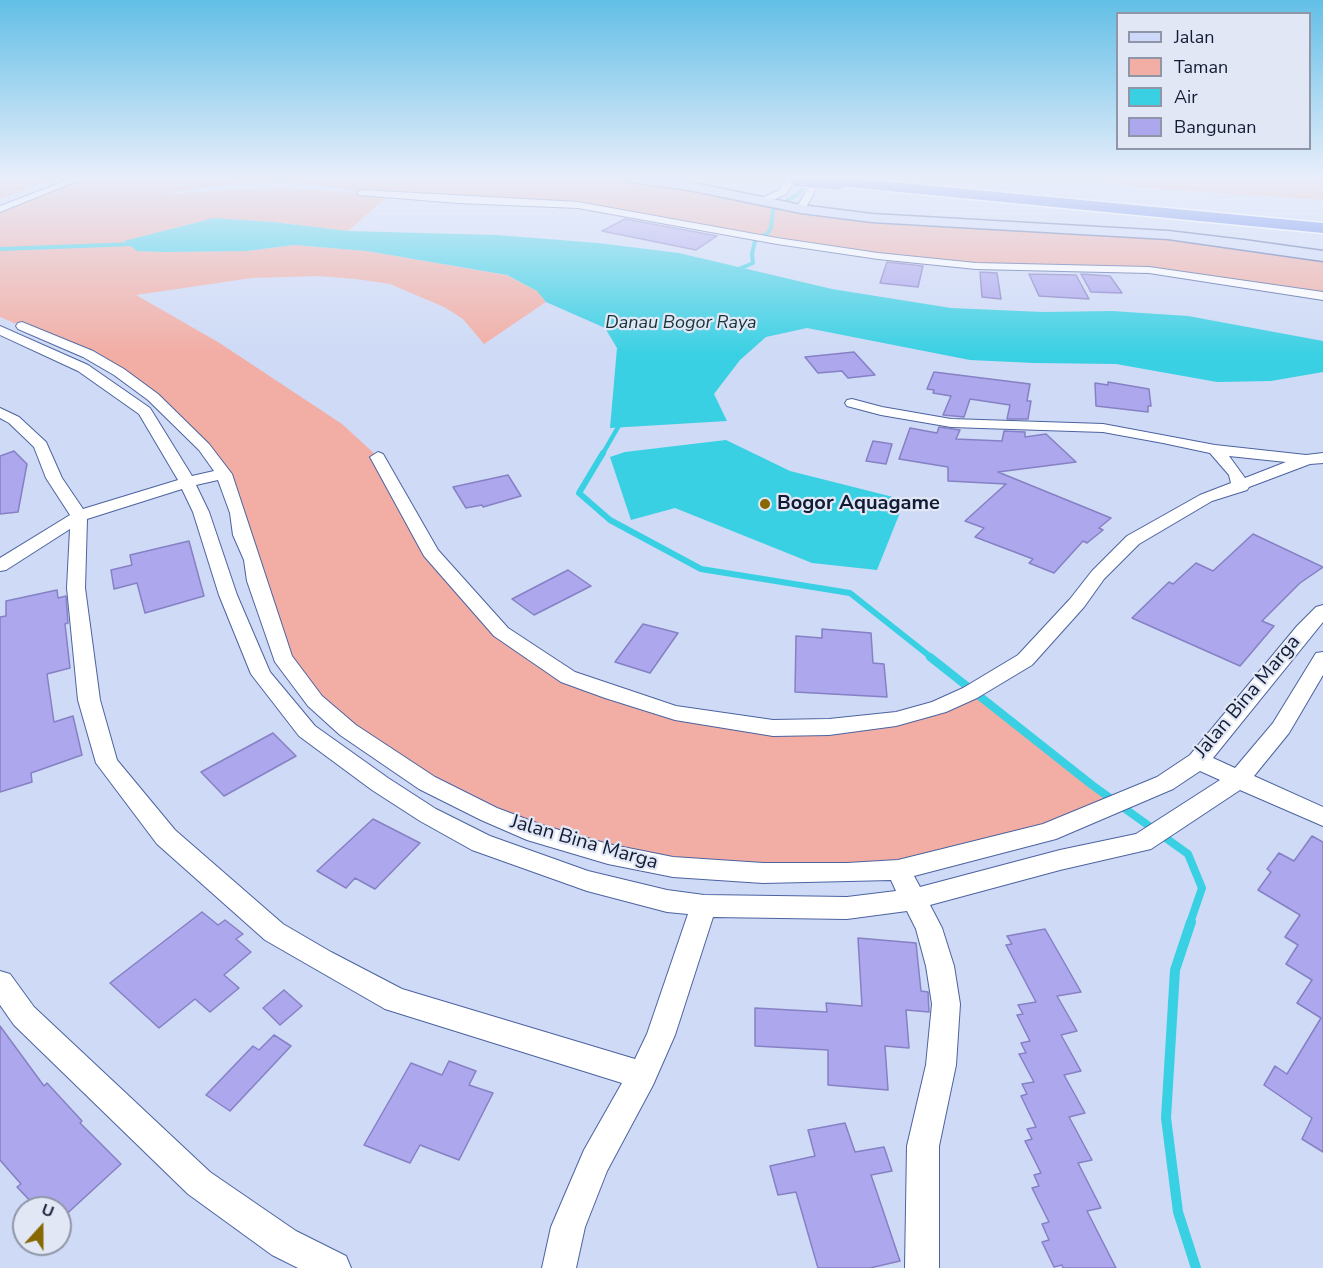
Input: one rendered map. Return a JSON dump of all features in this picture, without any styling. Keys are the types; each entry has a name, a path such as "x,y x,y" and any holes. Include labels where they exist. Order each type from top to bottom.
{"street":[{"path":"757,237 835,251 976,266 1149,270 1323,296"},
{"path":"1186,237 1323,256"},
{"name":"Jalan Bina Marga","path":"0,317 88,354 119,372 153,398 182,425 224,474 238,513 242,535 253,560 256,581 282,657 315,701 338,722 384,757 427,783 489,814 536,833 608,854 673,867 763,873 847,873 898,870 1048,832 1165,783 1198,761 1304,630 1323,611"},
{"name":"Jalan Bina Marga","path":"0,330 83,368 145,411 187,482 201,512 228,595 261,674 307,731 380,784 428,815 481,843 587,881 667,901 704,906 847,908 914,898 1060,860 1142,842 1199,807 1240,778 1281,728 1323,658"},
{"path":"852,404 951,423 1103,428 1164,438 1215,450 1315,459"},
{"path":"0,412 14,420 41,445 54,478 79,516 76,588 89,700 107,762 166,837 274,932 395,1000 643,1075"},
{"path":"1215,450 1236,474 1241,487"},
{"path":"378,457 430,552 501,632 568,677 675,713 773,728 829,727 896,718 939,707 970,693 1025,660 1077,603 1098,574 1133,540 1206,498 1315,459"},
{"path":"0,566 79,516 187,482 224,474"},
{"path":"1198,761 1323,817"},
{"path":"898,870 929,928 940,966 946,1004 941,1065 923,1146 922,1268"},
{"path":"560,1268 568,1227 595,1161 643,1075 675,999 704,906"},
{"path":"0,983 24,1016 199,1183 284,1243 334,1268"}],"green space":[{"path":"0,237 140,237 125,241 137,251 163,252 247,251 294,245 367,251 506,275 537,291 546,302 484,344 463,319 444,307 390,284 356,279 318,276 252,278 136,295 218,342 342,424 378,457 430,552 501,632 612,693 773,728 896,719 974,691 1114,801 1048,832 898,870 673,867 536,833 346,729 282,657 224,474 186,428 88,354 0,317"},
{"path":"768,237 1156,237 1323,256 1323,296 1149,270 1039,269 878,256"}],"water":[{"name":"Danau Bogor Raya","path":"139,237 524,237 598,243 679,253 832,289 951,308 1043,312 1112,311 1188,316 1323,341 1323,372 1271,381 1217,382 1116,364 970,360 807,328 766,337 740,360 714,394 727,421 610,428 617,348 605,328 546,302 537,291 507,275 367,251 294,245 247,251 137,251 124,241"},
{"name":"Bogor Aquagame","path":"726,440 790,471 905,500 877,570 812,563 675,508 631,520 610,457 625,452"}],"building":[{"path":"633,237 715,237 696,250"},
{"path":"887,262 923,266 918,287 880,283"},
{"path":"980,272 997,273 1001,299 982,297"},
{"path":"1029,274 1076,275 1089,299 1039,296"},
{"path":"1081,274 1110,276 1122,293 1091,292"},
{"path":"854,352 875,375 848,378 842,371 818,373 805,357"},
{"path":"934,372 1030,384 1027,401 1031,401 1028,419 1007,419 1010,405 970,399 964,417 943,415 951,396 933,393 934,390 927,389"},
{"path":"1108,382 1149,389 1151,406 1148,406 1148,412 1096,406 1095,383 1108,385"},
{"path":"939,427 960,430 956,439 1002,441 1004,431 1025,432 1025,437 1046,434 1076,462 998,472 1111,518 1099,528 1103,530 1087,543 1083,541 1054,573 1029,563 1033,559 975,537 984,528 965,521 1006,484 948,481 948,467 899,459 910,428 937,433"},
{"path":"873,441 892,444 886,464 866,461"},
{"path":"14,451 27,464 18,512 0,514 0,456"},
{"path":"508,475 521,496 483,507 482,505 466,508 453,487"},
{"path":"1253,534 1323,567 1300,583 1262,621 1274,626 1240,666 1132,618 1169,582 1173,584 1196,563 1213,571"},
{"path":"189,541 204,596 145,613 137,583 114,589 111,570 132,565 130,555"},
{"path":"568,570 591,586 534,615 512,599"},
{"path":"57,590 58,598 66,596 68,623 65,624 70,668 47,674 54,722 73,716 82,755 31,773 32,782 0,792 0,617 6,616 6,601"},
{"path":"643,624 678,633 650,673 615,662"},
{"path":"822,629 871,633 873,663 884,664 887,697 795,692 796,636 822,638"},
{"path":"273,733 296,756 224,796 201,772"},
{"path":"373,819 420,843 375,889 355,878 346,888 317,871"},
{"path":"1312,836 1323,842 1323,1152 1302,1139 1312,1118 1264,1085 1275,1066 1287,1074 1321,1018 1297,1003 1312,980 1286,964 1298,945 1285,937 1300,915 1258,890 1271,872 1267,869 1279,853 1294,861"},
{"path":"202,912 218,925 225,920 243,934 236,939 251,952 224,975 239,988 210,1012 195,999 159,1028 110,983"},
{"path":"1045,929 1081,992 1057,996 1077,1031 1061,1035 1081,1071 1064,1075 1085,1113 1069,1117 1092,1160 1078,1163 1101,1208 1087,1211 1116,1268 1063,1268 1062,1265 1054,1267 1042,1242 1049,1240 1042,1224 1049,1222 1032,1188 1039,1186 1034,1175 1041,1173 1025,1141 1032,1139 1027,1129 1036,1127 1021,1096 1027,1094 1022,1084 1034,1082 1019,1054 1026,1053 1021,1043 1030,1041 1017,1015 1023,1014 1018,1005 1036,1002 1006,945 1012,944 1007,936"},
{"path":"858,938 916,943 921,991 928,992 929,1012 906,1010 909,1048 885,1046 888,1090 828,1085 828,1050 755,1046 755,1008 827,1012 826,1003 862,1006"},
{"path":"284,990 302,1006 280,1025 263,1008"},
{"path":"0,1026 44,1086 47,1083 82,1121 80,1123 121,1164 72,1209 72,1196 26,1196 17,1187 21,1184 0,1160"},
{"path":"274,1035 291,1046 230,1111 206,1095 253,1046 259,1050"},
{"path":"449,1061 476,1071 469,1085 493,1093 459,1160 420,1145 410,1163 364,1145 411,1063 442,1075"},
{"path":"845,1123 855,1152 884,1147 892,1171 871,1175 900,1261 870,1268 818,1268 796,1192 778,1195 770,1166 815,1156 808,1130"}],"waterway":[{"path":"731,269 739,269 753,263 752,254 755,241 762,237"},
{"path":"0,249 135,244"},
{"path":"602,455 621,422"},
{"path":"603,453 579,493 610,520 701,569 850,593 932,658"},
{"path":"930,657 1092,785 1188,854 1202,888 1190,923"},
{"path":"1191,922 1175,970 1166,1118 1178,1212 1196,1268"}],"place":[{"name":"Bogor Aquagame","path":"765,504"}]}
